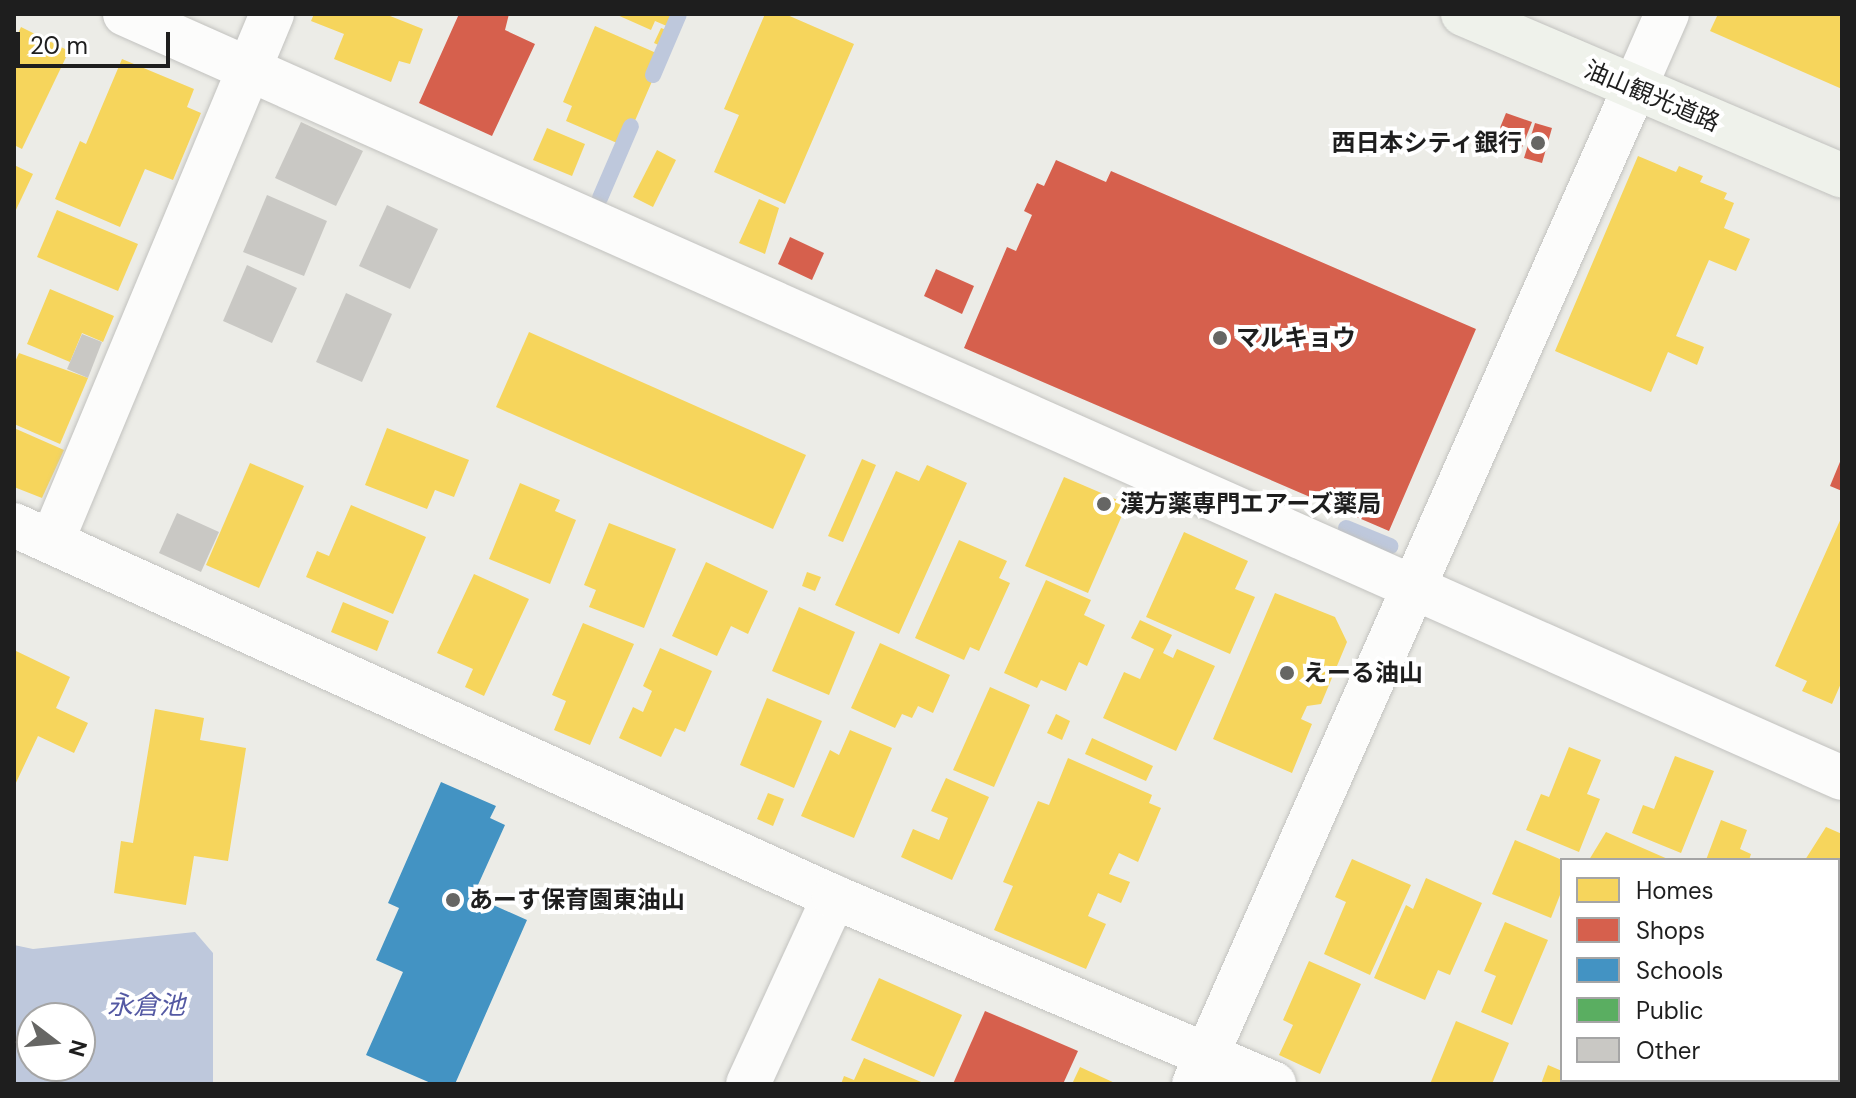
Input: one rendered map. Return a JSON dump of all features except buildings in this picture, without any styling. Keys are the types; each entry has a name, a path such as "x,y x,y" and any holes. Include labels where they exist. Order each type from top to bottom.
{"main road":[{"name":"油山観光道路","path":"1463,14 1842,176"}],"street":[{"path":"125,14 1416,585 1842,778"},
{"path":"272,14 33,533 834,897 1201,1069 1274,1084"},
{"path":"1201,1069 1667,14"},
{"path":"748,1084 834,897"}],"water":[{"name":"永倉池","path":"195,932 213,953 213,1084 14,1084 14,945 33,949"}],"waterway":[{"path":"653,75 679,14"},
{"path":"600,198 631,126"},
{"path":"1346,528 1390,546"}],"place":[{"name":"西日本シティ銀行","path":"1538,143"},
{"name":"マルキョウ","path":"1220,338"},
{"name":"漢方薬専門エアーズ薬局","path":"1104,504"},
{"name":"えーる油山","path":"1287,673"},
{"name":"あーす保育園東油山","path":"453,900"}]}
